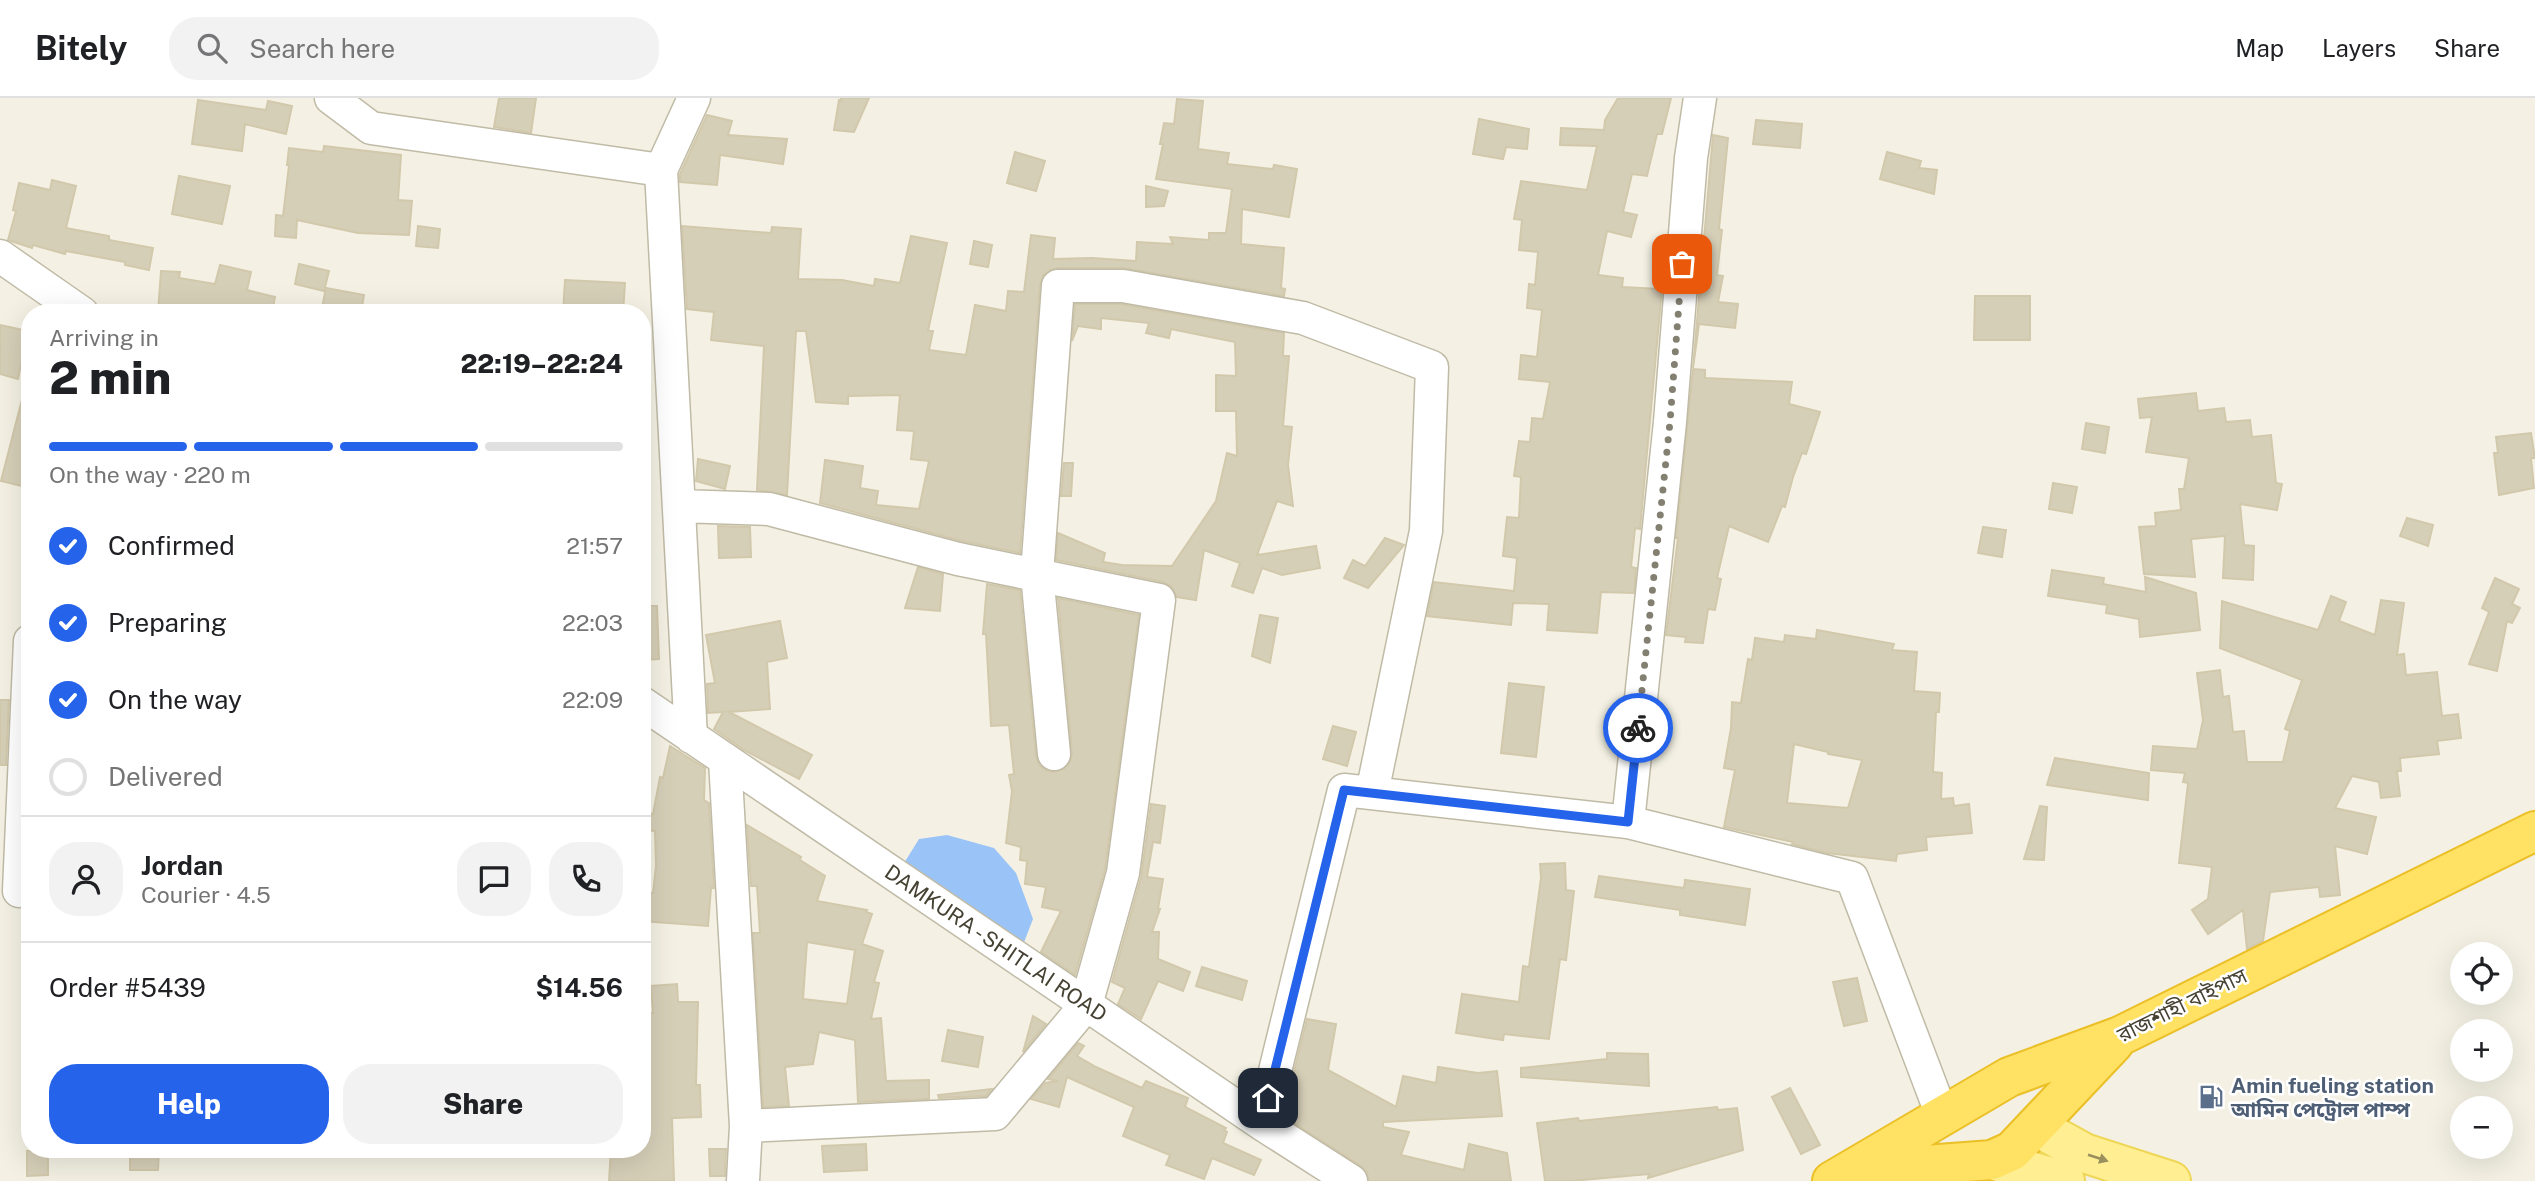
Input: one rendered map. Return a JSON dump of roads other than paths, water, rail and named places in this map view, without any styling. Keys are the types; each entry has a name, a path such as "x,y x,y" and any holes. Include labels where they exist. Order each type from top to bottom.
{"highway":[{"name":"রাজশাহী বাইপাস","path":"1833,1180 2009,1077 2120,1036 2535,831"},
{"path":"1833,1180 1912,1166 1992,1160 2012,1152 2120,1036"},
{"path":"2009,1077 2037,1127"}],"main road":[{"path":"2037,1127 2084,1153 2171,1181"},
{"path":"1992,1160 2065,1181"}],"street":[{"path":"331,98 371,128 661,170"},
{"path":"691,737 661,170 694,98"},
{"path":"1628,822 1670,422 1691,158 1700,98"},
{"path":"0,256 69,304"},
{"path":"1054,754 1037,574 1058,286 1123,286 1303,318 1432,367 1426,531 1372,793"},
{"path":"679,506 769,509 958,559 1159,600 1123,873 1086,1005 995,1114 746,1126"},
{"name":"DAMKURA - SHITLAI ROAD","path":"651,709 1262,1124 1351,1181"},
{"path":"725,760 746,1126 743,1181"},
{"path":"1262,1124 1344,790 1628,822 1852,878 1943,1118"},
{"path":"19,891 21,846"}],"water":[{"path":"947,835 994,848 1016,873 1033,919 1021,950 901,868 919,839"}],"place":[{"name":"Amin fueling station আমিন পেট্রোল পাম্প","path":"2211,1097"}]}
